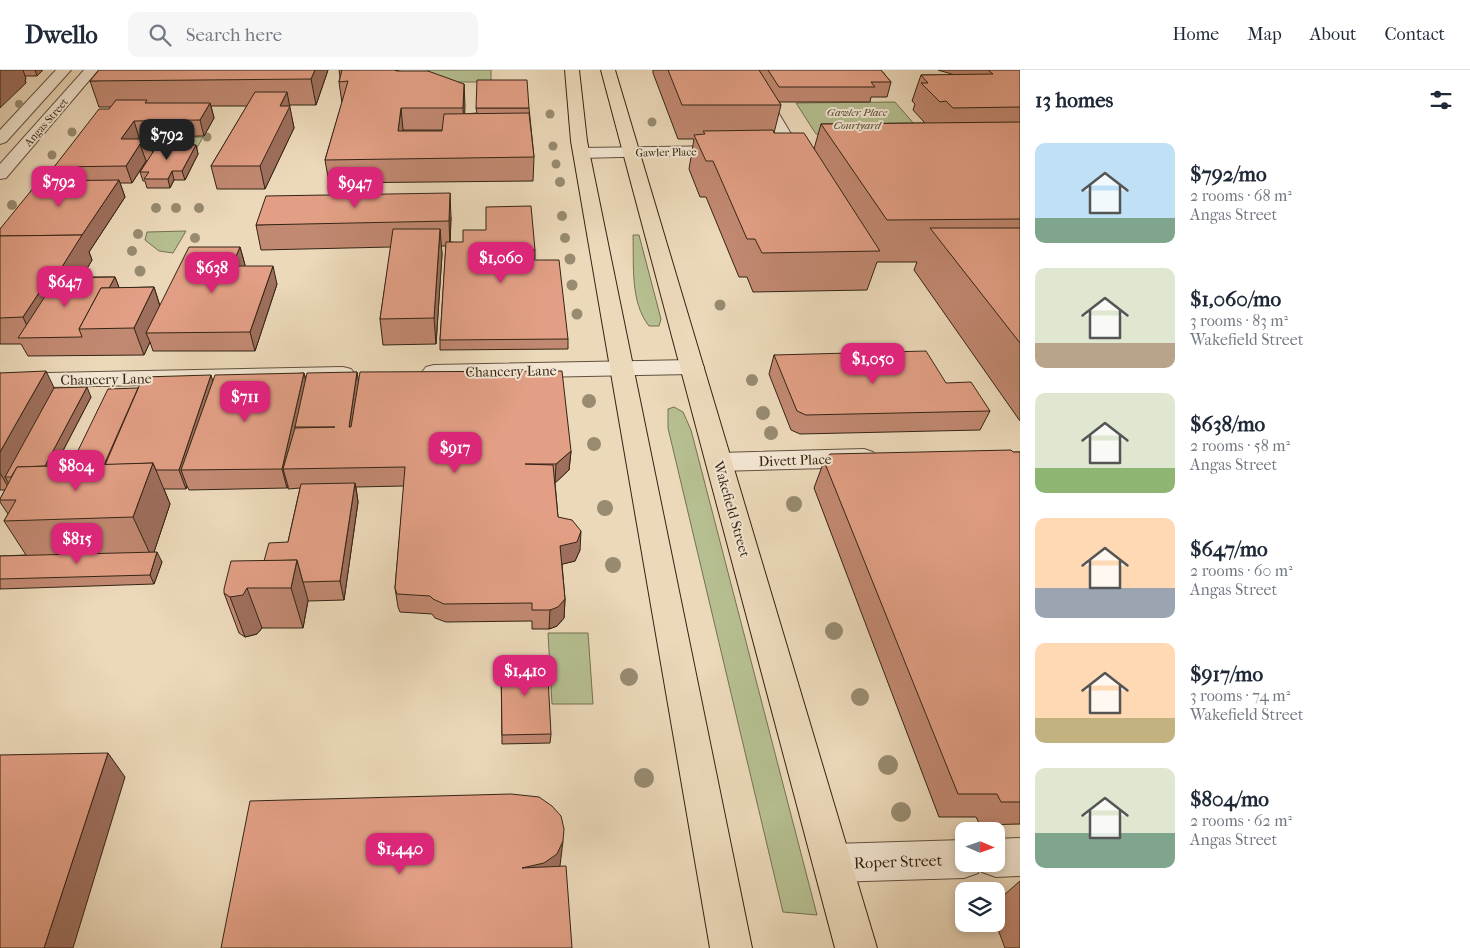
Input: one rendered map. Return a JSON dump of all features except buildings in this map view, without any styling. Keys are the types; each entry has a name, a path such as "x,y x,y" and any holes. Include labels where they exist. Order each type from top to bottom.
{"main road":[{"path":"572,70 581,153 731,948"},
{"name":"Wakefield Street","path":"608,70 856,948"}],"street":[{"name":"Angas Street","path":"0,139 64,70"},
{"name":"Angas Street","path":"0,174 91,70"},
{"path":"746,70 792,150"},
{"path":"772,150 812,149"},
{"name":"Gawler Place","path":"581,153 743,150"},
{"name":"Chancery Lane","path":"414,373 692,367"},
{"name":"Chancery Lane","path":"0,381 365,374"},
{"name":"Divett Place","path":"719,462 884,458"},
{"path":"1005,858 1020,857"},
{"name":"Roper Street","path":"833,864 955,859"}],"green space":[{"path":"430,70 491,70 491,82 441,82 406,79"},
{"name":"Gawler Place Courtyard","path":"895,102 922,133 816,134 796,103"},
{"path":"203,137 194,153 133,153 143,138"},
{"path":"186,231 173,253 159,251 145,240 147,232"},
{"path":"633,235 639,235 661,319 659,326 649,326 639,306 634,283"},
{"path":"674,407 683,412 691,430 817,915 783,912 668,428 668,409"},
{"path":"548,633 588,633 593,704 552,704"}]}
